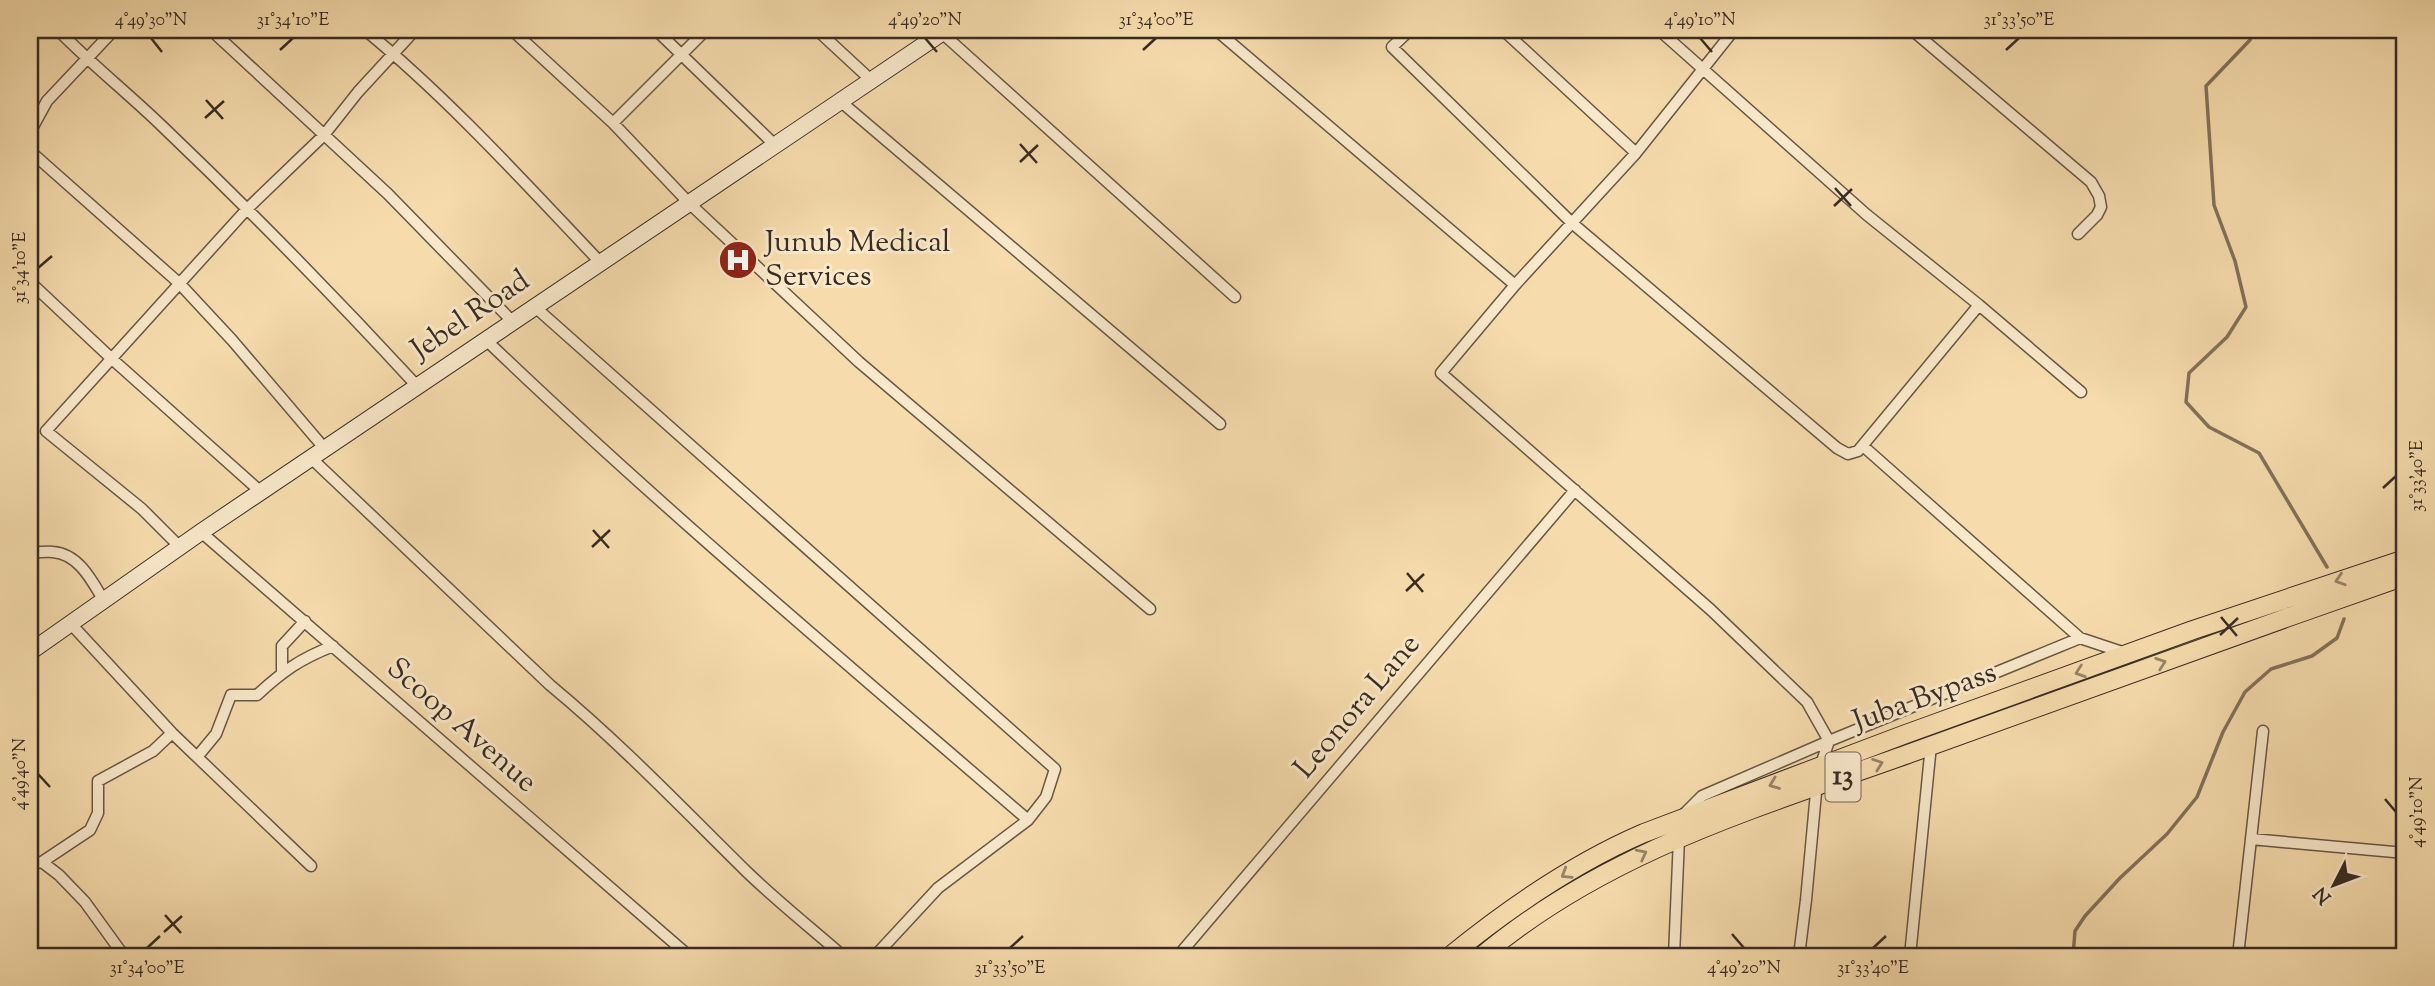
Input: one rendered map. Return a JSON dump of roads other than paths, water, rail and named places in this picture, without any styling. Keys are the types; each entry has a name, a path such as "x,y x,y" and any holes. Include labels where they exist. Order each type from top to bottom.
{"main road":[{"name":"Jebel Road","path":"30,652 201,532 944,31"},
{"name":"Juba Bypass","path":"1450,956 1497,920 1579,866 1625,841 1680,818 2216,622 2405,559"},
{"name":"Juba Bypass","path":"1482,956 1509,933 1567,895 1620,865 1679,838 1816,786 2405,576"}],"street":[{"path":"58,30 86,59 162,126 331,292 417,386"},
{"path":"30,132 47,101 114,30"},
{"path":"211,30 388,194 513,322"},
{"path":"365,30 393,53 488,145 600,262"},
{"path":"180,547 142,509 46,431 247,209 324,135 415,30"},
{"path":"512,30 613,123 689,203 859,362 1150,609"},
{"path":"656,30 775,145"},
{"path":"613,123 706,30"},
{"path":"817,30 872,80"},
{"path":"1216,30 1515,285"},
{"path":"1410,30 1392,47 1572,223 1837,448 1848,454 1863,446 1979,305"},
{"path":"1503,30 1636,153"},
{"path":"1658,30 1867,215 2081,392"},
{"path":"1734,30 1636,153 1515,285 1441,373 1712,610 1807,702 1829,741 1816,786 1807,900 1799,956"},
{"path":"1912,30 2091,183 2101,207 2097,215 2078,234"},
{"path":"944,31 1235,297"},
{"path":"840,102 1220,424"},
{"path":"30,151 178,283 233,340 318,454 550,685 585,714 750,874 843,956"},
{"path":"30,282 261,492"},
{"path":"535,307 1055,769 1046,797 1028,820 938,888 875,956"},
{"path":"486,340 571,422 704,540 1028,820"},
{"path":"1863,446 2081,638 2130,655"},
{"name":"Leonora Lane","path":"1178,956 1576,490"},
{"name":"Scoop Avenue","path":"201,532 690,956"},
{"path":"30,552 53,551 67,556 86,571 104,601"},
{"path":"282,671 282,646 305,621"},
{"path":"71,624 172,733 311,866"},
{"path":"1680,818 1702,796 2081,638"},
{"path":"198,757 216,734 231,695 257,695 282,671 307,656 333,646"},
{"path":"2238,956 2263,731"},
{"path":"30,864 42,862 90,830 98,813 98,781 153,751 172,733"},
{"path":"1910,956 1931,745"},
{"path":"1674,956 1679,838"},
{"path":"2251,839 2405,853"},
{"path":"42,862 85,902 124,956"}],"waterway":[{"path":"2252,30 2250,40 2206,86 2214,205 2235,261 2246,307 2227,337 2189,373 2186,402 2209,427 2259,453 2327,567"},
{"path":"2073,956 2075,931 2085,916 2120,878 2167,834 2197,797 2223,732 2245,692 2271,669 2312,656 2337,638 2344,619"}],"place":[{"name":"Junub Medical Services","path":"738,260"}]}
